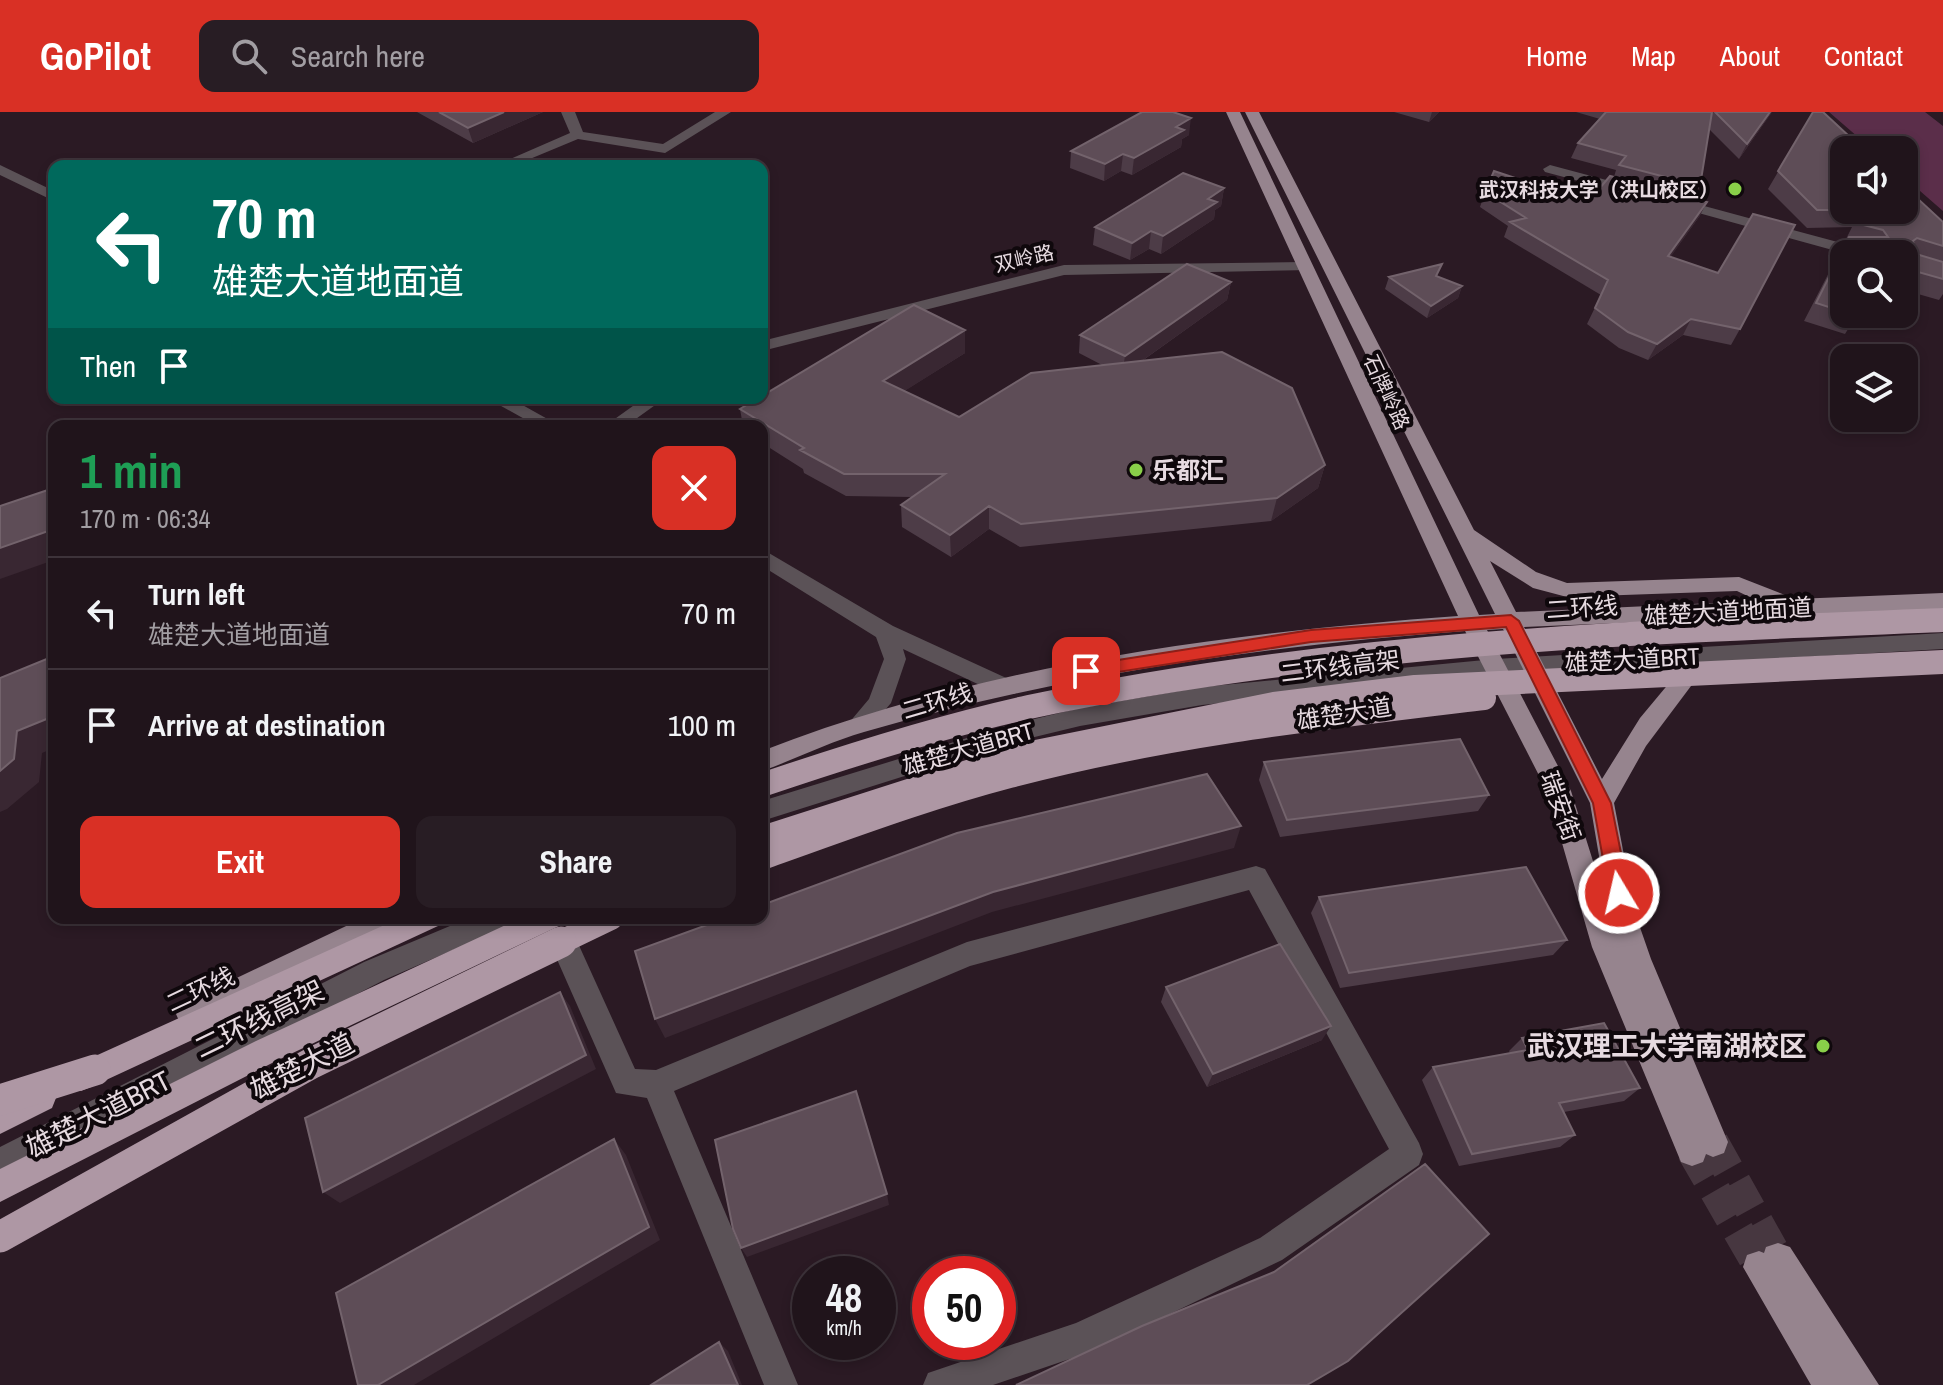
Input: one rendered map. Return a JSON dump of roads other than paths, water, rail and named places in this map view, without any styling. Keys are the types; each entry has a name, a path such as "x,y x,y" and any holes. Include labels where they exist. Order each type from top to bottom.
{"highway":[{"name":"二环线","path":"768,783 978,720 1063,700 1235,671 1400,651 1624,633 1943,620"},
{"name":"二环线高架","path":"768,836 1021,755 1189,719 1415,687 1943,660"},
{"path":"768,857 928,801 1044,767 1274,723 1487,698 1581,680"},
{"name":"二环线","path":"0,1119 95,1070 415,924"},
{"path":"0,1237 401,1017 598,924"},
{"name":"二环线高架","path":"0,1186 252,1057 556,928"},
{"path":"0,1100 95,1070"}],"main road":[{"name":"石牌岭路","path":"1233,112 1472,623 1501,678"},
{"name":"石牌岭路","path":"1252,112 1511,621"},
{"path":"1466,531 1510,565 1549,587 1567,590 1739,584 1794,608"},
{"name":"雄楚大道地面道","path":"768,759 860,724 1007,688 1112,665 1311,636 1472,623 1943,601"},
{"name":"瑞安街","path":"1501,678 1559,791 1606,947 1703,1147 1622,913 1602,803 1511,621"},
{"name":"雄楚大道","path":"768,857 920,805 1126,752 1501,678 1539,675 1683,682 1943,660"},
{"path":"1602,803 1633,742 1683,682"},
{"path":"0,1108 378,924"},
{"name":"雄楚大道","path":"0,1226 243,1095 401,1017 556,928 578,924"},
{"path":"1831,1385 1768,1263 1862,1385"}],"street":[{"path":"568,112 577,135"},
{"path":"516,160 577,135 665,149 724,112"},
{"path":"0,169 48,194"},
{"path":"1550,169 1830,245"},
{"name":"双岭路","path":"768,344 1064,270 1304,267"},
{"path":"508,404 539,420"},
{"path":"623,420 647,404"},
{"path":"768,560 885,632 1007,688"},
{"path":"860,724 879,703 895,659 885,632"},
{"name":"雄楚大道BRT","path":"1539,675 1943,641"},
{"name":"雄楚大道BRT","path":"768,809 1006,735 1080,717 1202,696 1501,678"},
{"path":"556,928 626,1083 656,1084 967,954 1256,877 1408,1154 1271,1249 1081,1339 940,1385"},
{"name":"雄楚大道BRT","path":"0,1164 374,971 484,924"},
{"path":"656,1084 781,1385"}],"tunnel":[{"path":"1713,1142 1778,1259"},
{"path":"1692,1151 1759,1267"}],"place":[{"name":"武汉科技大学（洪山校区）","path":"1735,189"},
{"name":"乐都汇","path":"1136,470"},
{"name":"武汉理工大学南湖校区","path":"1823,1046"}]}
